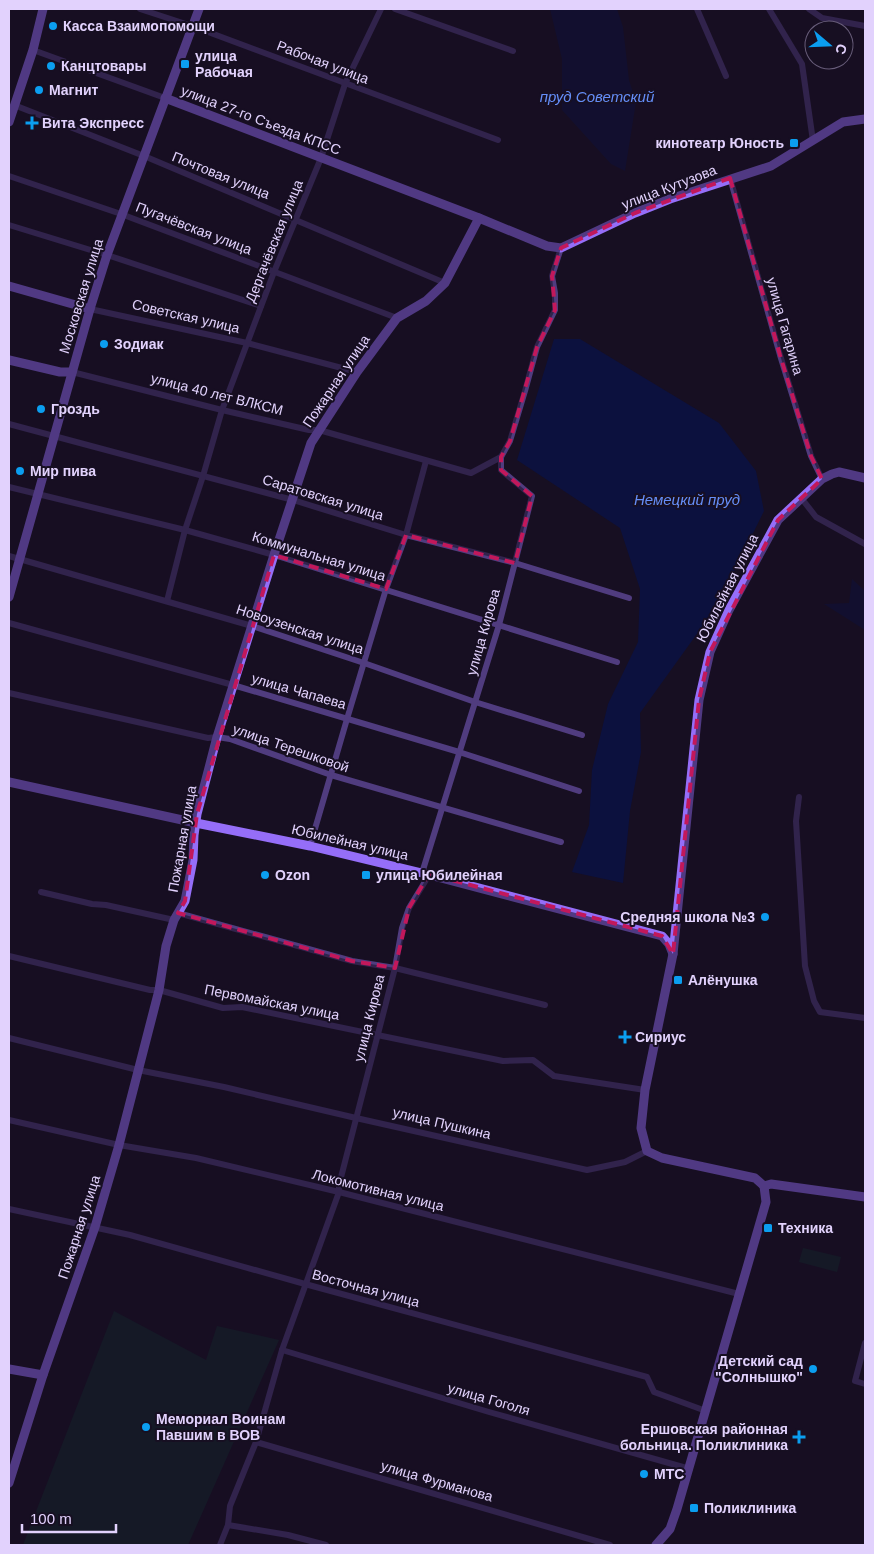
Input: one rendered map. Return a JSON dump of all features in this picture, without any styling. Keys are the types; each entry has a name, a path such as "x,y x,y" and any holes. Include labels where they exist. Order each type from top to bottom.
{"street":[{"path":"9,122 33,50 43,9"},
{"name":"Рабочая улица","path":"140,9 192,26 498,140"},
{"name":"Московская улица","path":"9,597 106,255 199,9"},
{"name":"Дергачёвская улица","path":"167,601 185,530 222,410 274,272 321,158 345,84 381,9"},
{"path":"395,9 513,51"},
{"path":"697,9 726,76"},
{"path":"769,9 802,64 813,141"},
{"path":"809,9 822,18 865,26"},
{"name":"улица 27-го Съезда КПСС","path":"33,50 165,98 479,218"},
{"name":"Почтовая улица","path":"14,105 144,156 445,283"},
{"name":"улица Кутузова","path":"561,248 644,209 730,178 771,166 842,122 865,119"},
{"name":"Пугачёвская улица","path":"9,176 121,214 397,318"},
{"name":"улица Гагарина","path":"730,178 810,456 822,479"},
{"path":"479,218 548,246 561,248 552,276 555,292 555,310 537,347 510,441 501,457"},
{"name":"Пожарная улица","path":"9,1483 43,1375 95,1228 119,1145 159,990 166,946 176,917 185,901 193,860 196,823 217,737 311,443 358,372 397,318 426,301 445,283 479,218"},
{"path":"9,225 261,306"},
{"name":"Советская улица","path":"9,286 90,308 358,372"},
{"name":"улица 40 лет ВЛКСМ","path":"9,360 60,372 72,372 309,430 319,430 471,473 501,457"},
{"name":"Саратовская улица","path":"9,424 293,500 406,536 515,563 629,598"},
{"name":"улица Кирова","path":"220,1545 228,1525 230,1506 256,1442 282,1350 338,1192 395,968 402,928 409,908 426,880 422,873 499,625 532,496 501,470 501,457"},
{"path":"310,846 386,589 406,536 426,461"},
{"path":"822,479 839,472 865,478"},
{"name":"Юбилейная улица","path":"647,1150 641,1128 645,1090 673,954 699,700 710,652 729,610 778,520 822,479"},
{"name":"Коммунальная улица","path":"9,487 185,530 274,555 617,662"},
{"path":"802,499 816,517 865,544"},
{"name":"Новоузенская улица","path":"9,556 252,626 475,702 582,735"},
{"name":"улица Чапаева","path":"9,622 234,685 459,752 579,791"},
{"name":"улица Терешковой","path":"9,693 208,738 230,739 331,775 561,842"},
{"name":"Юбилейная улица","path":"9,782 310,846 422,873 662,936 669,944 673,954"},
{"path":"799,797 796,821 805,966 814,1000 820,1012 865,1018"},
{"path":"41,892 92,904 176,917 545,1005"},
{"name":"Первомайская улица","path":"9,956 150,990 159,990 223,1008 242,1007 503,1061 533,1060 554,1076 645,1090"},
{"name":"улица Пушкина","path":"9,1038 138,1070 224,1087 588,1170 625,1162 647,1150"},
{"name":"Локомотивная улица","path":"9,1120 119,1145 196,1158 338,1192 739,1294"},
{"path":"647,1150 662,1158 755,1178 764,1186 766,1202 690,1469 670,1529 656,1545"},
{"path":"764,1186 771,1184 865,1197"},
{"name":"Восточная улица","path":"9,1209 130,1235 647,1377 654,1392 706,1411"},
{"path":"865,1343 855,1381 865,1384"},
{"name":"улица Гоголя","path":"282,1350 489,1412 690,1469"},
{"path":"9,1368 43,1375"},
{"name":"улица Фурманова","path":"256,1442 610,1545"},
{"path":"228,1525 288,1535 326,1545"}],"highlighted area":[{"path":"730,178 780,355 811,456 822,479 778,520 710,652 699,700 673,954 662,936 429,874 409,908 395,968 352,961 178,913 185,901 197,814 274,555 386,589 406,535 515,563 532,496 501,470 501,457 510,441 537,347 555,310 552,276 561,248 635,213"}],"shaded area":[{"path":"803,1248 841,1257 837,1272 799,1262"},
{"path":"114,1311 206,1360 217,1326 279,1340 188,1545 23,1545"}],"water":[{"name":"пруд Советский","path":"550,9 617,9 623,27 629,80 636,102 625,171 611,164 562,110 562,59"},
{"name":"Немецкий пруд","path":"554,339 580,339 719,423 756,471 764,511 717,606 640,713 641,752 630,811 623,883 572,872 589,825 592,770 608,704 638,642 640,589 620,528 517,460"},
{"path":"852,579 865,591 865,630 824,604 849,603"}],"place":[{"name":"Касса Взаимопомощи","path":"53,26"},
{"name":"улица Рабочая","path":"185,64"},
{"name":"Канцтовары","path":"51,66"},
{"name":"Магнит","path":"39,90"},
{"name":"Вита Экспресс","path":"32,123"},
{"name":"кинотеатр Юность","path":"794,143"},
{"name":"Зодиак","path":"104,344"},
{"name":"Гроздь","path":"41,409"},
{"name":"Мир пива","path":"20,471"},
{"name":"Ozon","path":"265,875"},
{"name":"улица Юбилейная","path":"366,875"},
{"name":"Средняя школа №3","path":"765,917"},
{"name":"Алёнушка","path":"678,980"},
{"name":"Сириус","path":"625,1037"},
{"name":"Техника","path":"768,1228"},
{"name":"Детский сад \"Солнышко\"","path":"813,1369"},
{"name":"Мемориал Воинам Павшим в ВОВ","path":"146,1427"},
{"name":"Ершовская районная больница. Поликлиника","path":"799,1437"},
{"name":"МТС","path":"644,1474"},
{"name":"Поликлиника","path":"694,1508"}]}
